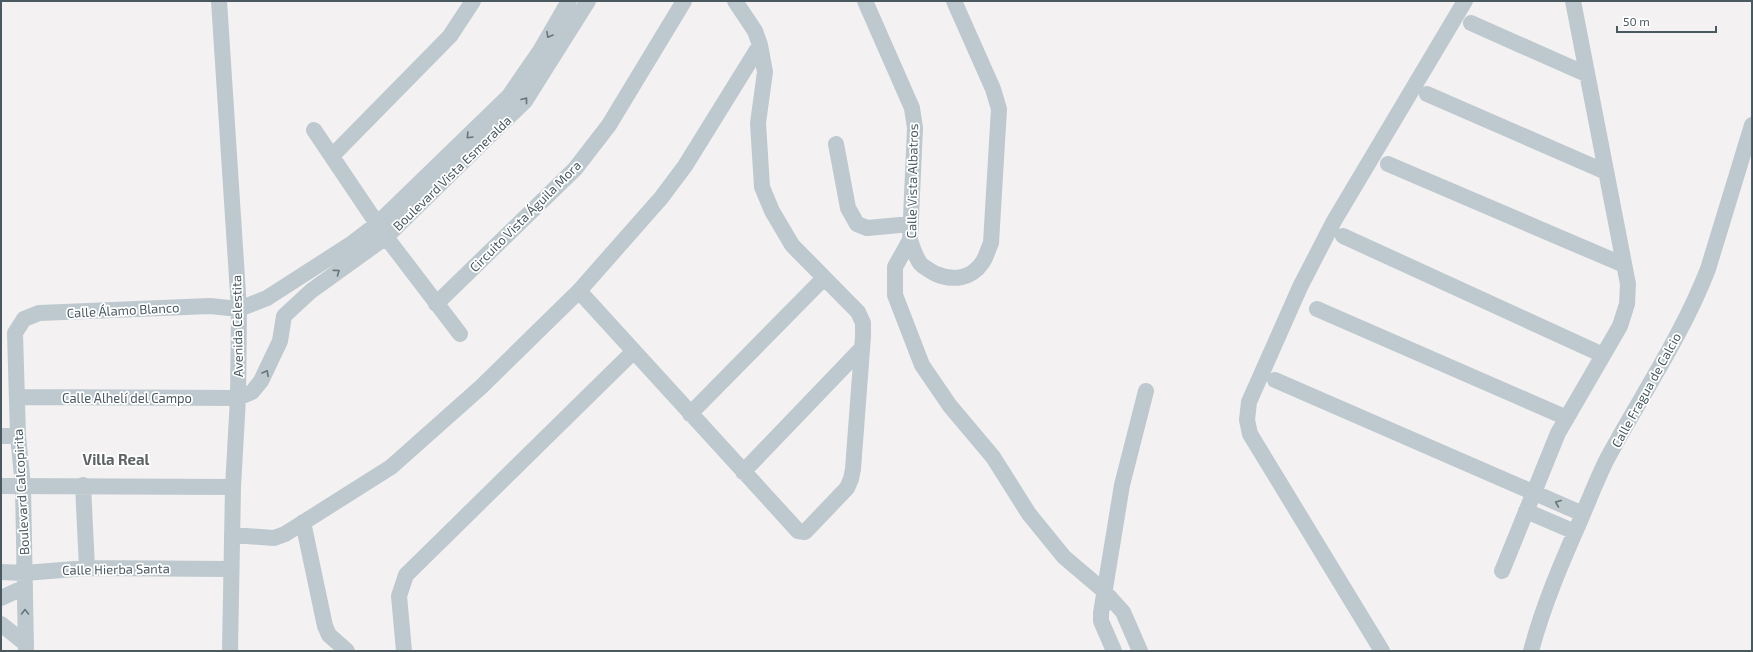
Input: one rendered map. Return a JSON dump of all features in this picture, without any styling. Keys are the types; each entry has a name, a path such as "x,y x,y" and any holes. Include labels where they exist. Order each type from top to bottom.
{"street":[{"name":"Avenida Celestita","path":"219,1 240,309 238,398 233,487 230,651"},
{"path":"332,156 450,36 474,1"},
{"name":"Boulevard Vista Esmeralda","path":"240,309 267,298 351,244 377,224 509,96 540,51 568,1"},
{"name":"Boulevard Vista Esmeralda","path":"284,316 310,291 386,237 525,101 588,1"},
{"name":"Circuito Vista Águila Mora","path":"436,304 575,169 609,125 684,1"},
{"path":"579,291 798,531 806,532 846,488 851,479 853,469 863,323 858,312 792,246 772,211 762,187 758,123 765,72 760,45 755,31 735,1"},
{"name":"Calle Vista Albatros","path":"866,1 912,108 915,128 910,240 921,264 931,272 945,278 959,279 972,273 983,263 991,243 999,109 993,90 954,1"},
{"path":"1382,651 1250,434 1247,420 1249,402 1300,287 1334,221 1465,1"},
{"path":"1502,571 1558,432 1620,326 1627,304 1628,284 1573,1"},
{"path":"1471,23 1586,74"},
{"path":"232,535 274,538 285,534 391,467 481,387 579,291 661,198 680,173 760,45"},
{"path":"1427,94 1606,172"},
{"name":"Calle Fragua de Calcio","path":"1531,651 1540,616 1553,582 1606,461 1669,350 1699,292 1708,269 1752,125"},
{"path":"314,130 386,237 460,334"},
{"path":"836,144 848,208 857,224 867,228 911,224"},
{"path":"1388,164 1624,265"},
{"path":"1343,236 1603,355"},
{"path":"910,240 895,267 895,295 922,366 950,406 993,458 1029,514 1064,557 1104,591 1123,612 1140,651"},
{"path":"690,414 824,278"},
{"path":"238,398 252,392 261,381 280,342 284,316 267,298"},
{"name":"Calle Álamo Blanco","path":"15,333 24,319 39,313 210,306 240,309"},
{"path":"1317,309 1567,418"},
{"name":"Boulevard Calcopirita","path":"15,333 18,436 23,486 26,647"},
{"path":"743,472 862,348"},
{"path":"404,651 399,596 406,575 634,351"},
{"path":"1275,380 1583,514"},
{"path":"1114,651 1101,621 1101,612 1122,485 1146,391"},
{"name":"Calle Alhelí del Campo","path":"17,397 238,398"},
{"path":"1,436 18,436"},
{"path":"1,486 83,485 233,487"},
{"path":"83,485 87,568"},
{"path":"1526,511 1575,532"},
{"path":"303,522 324,626 329,635 347,651"},
{"name":"Calle Hierba Santa","path":"1,572 25,580 87,568 231,569"},
{"path":"1,598 25,580"},
{"path":"1,624 26,647"}],"district":[{"name":"Villa Real","path":"116,459"}]}
